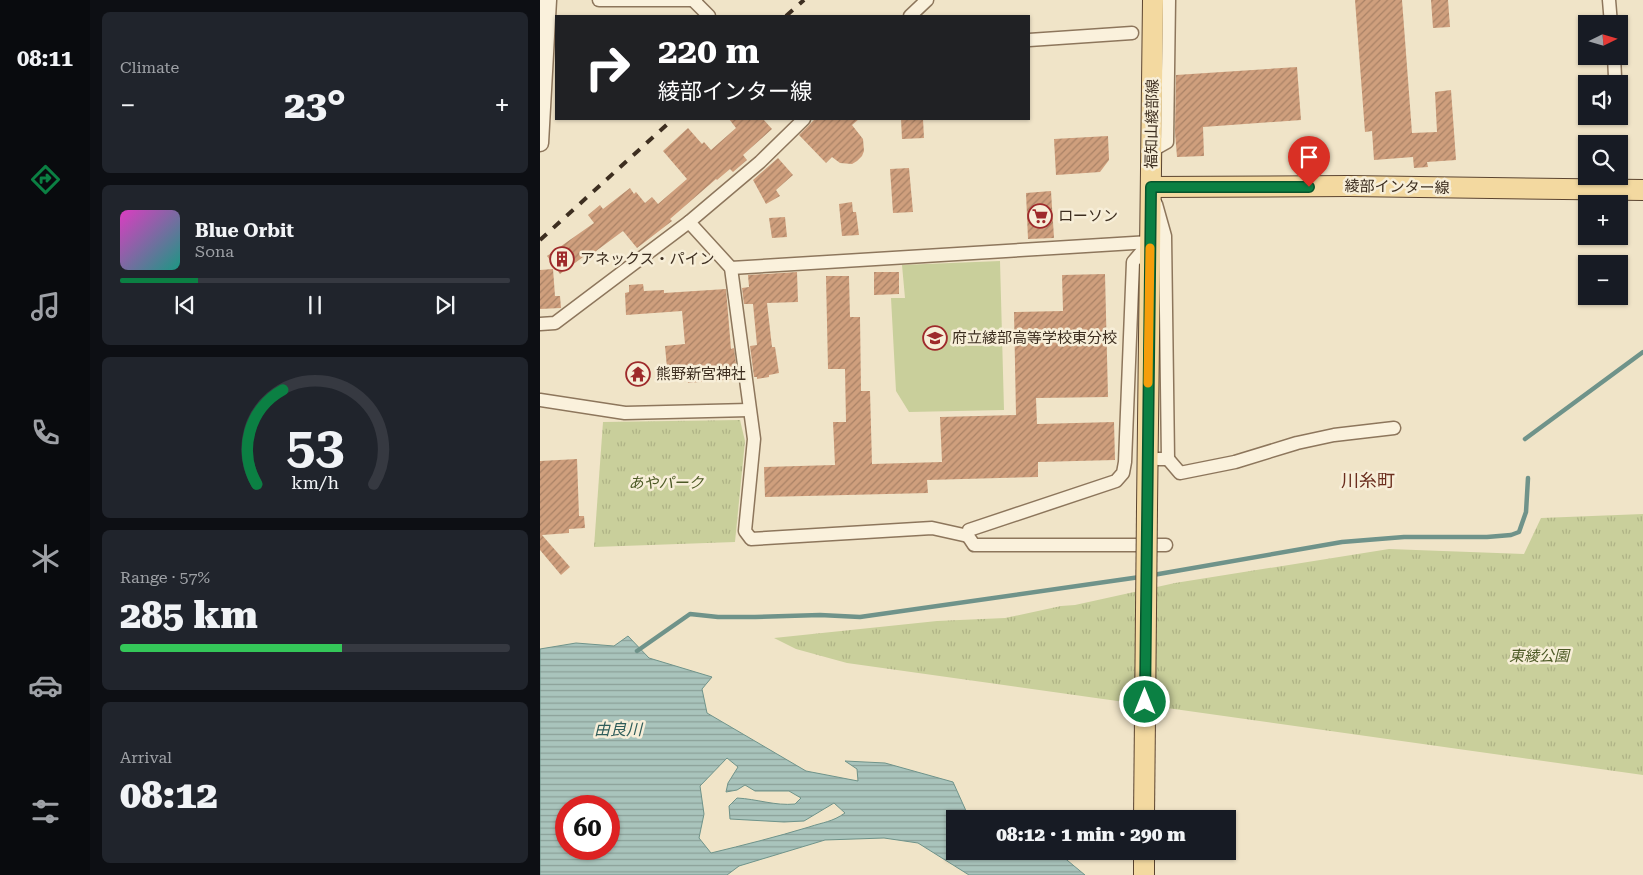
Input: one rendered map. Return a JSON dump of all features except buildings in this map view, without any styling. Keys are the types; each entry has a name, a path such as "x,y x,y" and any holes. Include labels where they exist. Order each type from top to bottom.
{"main road":[{"name":"福知山綾部線","path":"1144,810 1153,0"},
{"name":"綾部インター線","path":"1151,187 1348,186 1643,190"},
{"path":"1144,860 1144,875"}],"street":[{"path":"540,143 548,0"},
{"path":"599,0 695,0 708,15"},
{"path":"911,15 927,0"},
{"path":"1151,151 1167,142 1169,0"},
{"path":"1609,0 1610,15"},
{"path":"1030,40 1132,33"},
{"path":"540,324 554,323 689,222 760,162 803,120"},
{"path":"1151,187 1165,236 1163,459 1180,473 1235,462 1297,443 1334,435 1394,428"},
{"path":"689,222 731,268 754,439 745,531 751,539 932,528 968,536"},
{"path":"731,268 1150,242"},
{"path":"1150,242 1133,262 1128,462 1123,473 1116,481 969,530 968,536 974,545 1166,545"},
{"path":"540,400 625,413 749,410"}],"green space":[{"path":"1000,261 1004,410 909,412 896,391 891,298 905,298 902,265"},
{"name":"あやパーク","path":"740,420 745,441 735,542 594,547 603,422"},
{"name":"東綾公園","path":"1643,514 1643,775 847,663 796,649 774,638 937,621 1005,618 1175,583 1389,549 1524,554 1541,518"}],"water":[{"name":"由良川","path":"628,636 649,658 712,677 702,689 707,713 806,771 858,781 857,769 845,761 885,763 953,782 966,810 946,810 946,860 1067,860 1085,875 969,875 918,843 884,838 825,840 739,866 727,875 540,875 540,649 576,643 614,646","holes":["727,758 738,767 728,783 726,792 737,790 745,785 755,791 789,791 801,798 795,804 737,798 729,806 730,819 784,822 804,821 834,803 845,813 828,822 711,853 699,838 704,814 700,786"]}],"waterway":[{"path":"1525,439 1643,352"},
{"path":"1153,575 1342,542 1404,537 1487,537 1511,535 1519,532 1526,512 1528,478"},
{"path":"637,651 690,614 718,617 820,615 860,617 1140,577"}],"railway":[{"path":"787,15 804,0"},
{"path":"540,240 672,120"}],"slow traffic":[{"path":"1148,383 1150,248"}],"place":[{"name":"ローソン","path":"1040,216"},
{"name":"アネックス・パイン","path":"562,259"},
{"name":"府立綾部高等学校東分校","path":"935,338"},
{"name":"熊野新宮神社","path":"638,374"}],"district":[{"name":"川糸町","path":"1368,481"}],"route":[{"path":"1145,702 1151,187 1309,187"}]}
